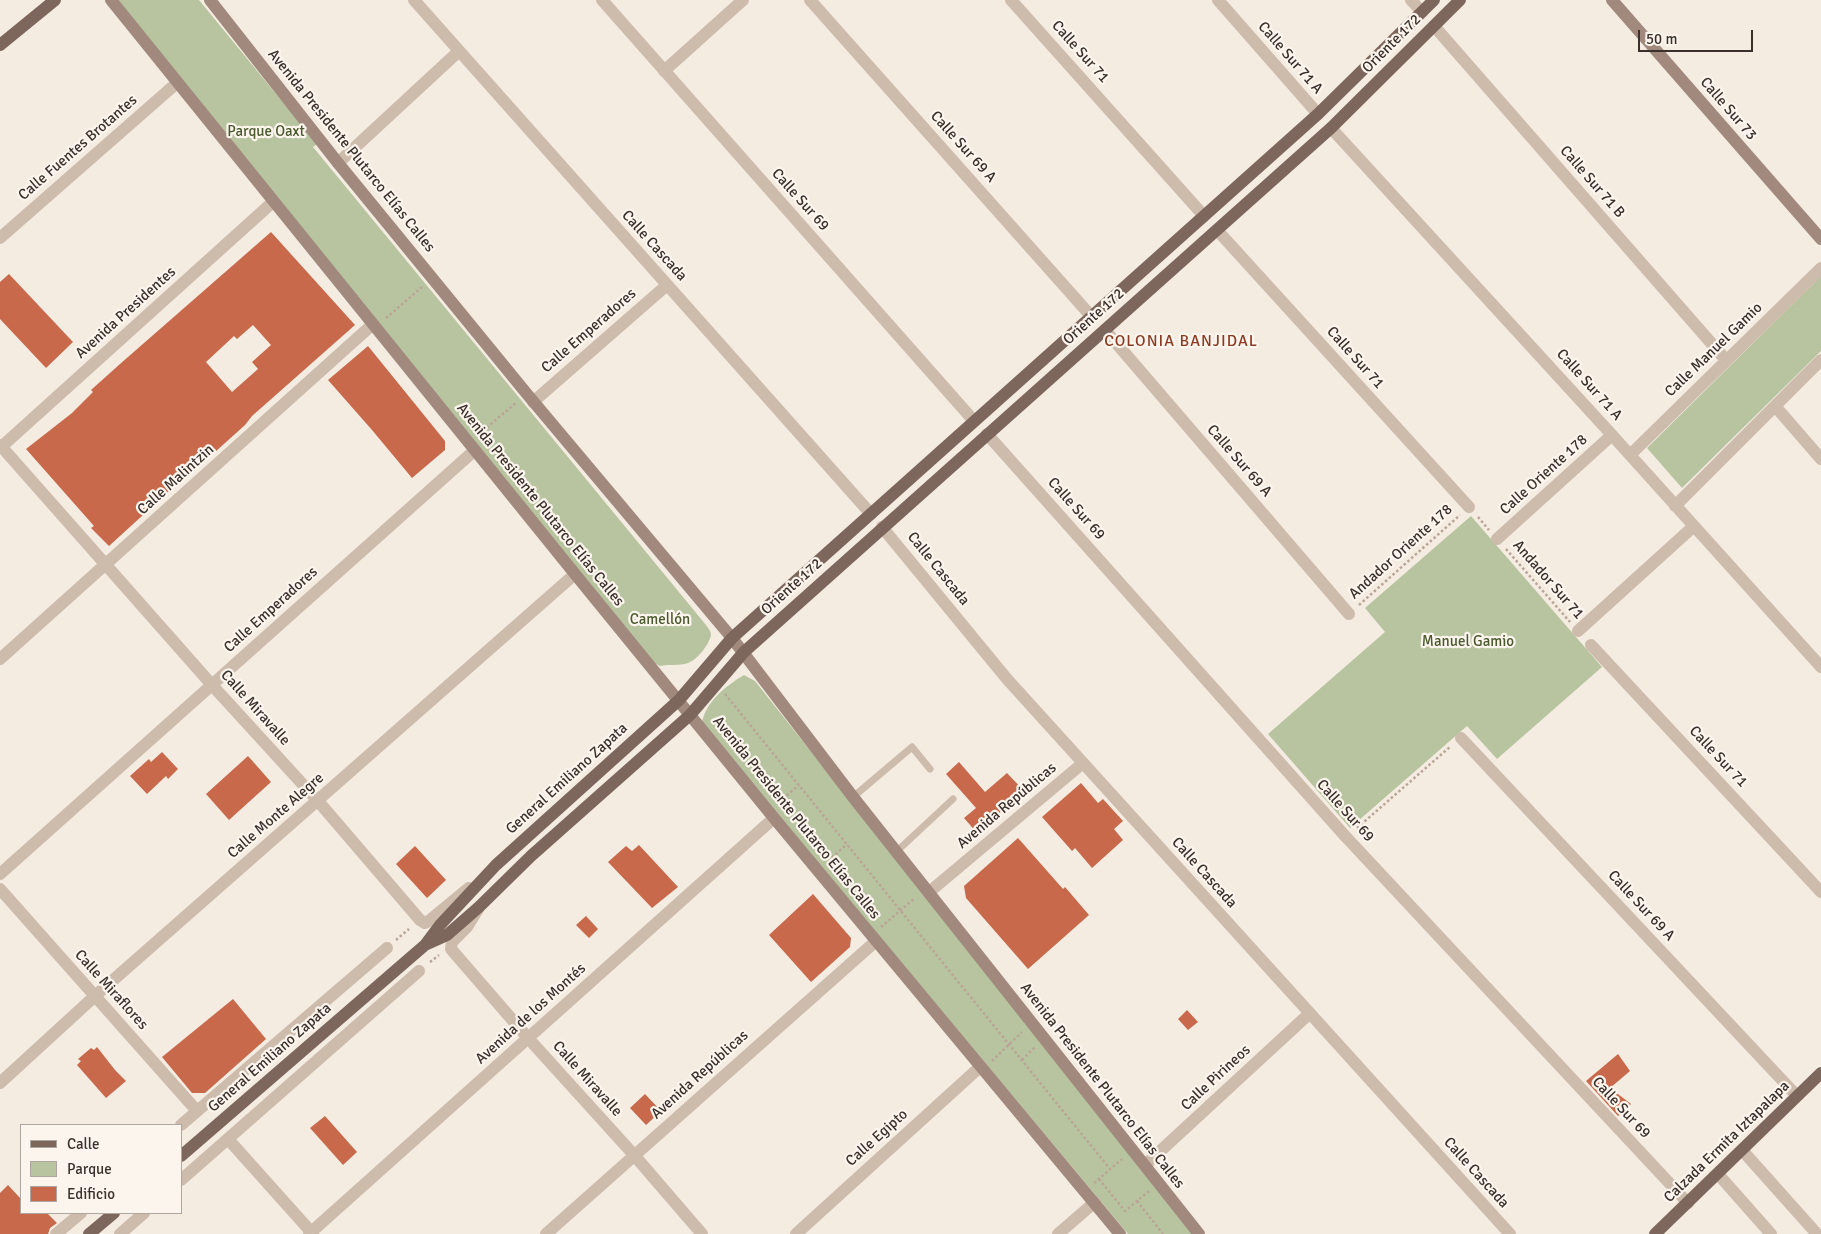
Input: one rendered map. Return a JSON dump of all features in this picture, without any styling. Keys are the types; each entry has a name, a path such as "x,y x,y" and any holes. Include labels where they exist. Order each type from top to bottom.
{"main road":[{"path":"0,46 55,0"},
{"name":"Avenida Presidente Plutarco Elías Calles","path":"111,0 574,574 874,939 1120,1234"},
{"name":"Avenida Presidente Plutarco Elías Calles","path":"210,0 338,163 530,398 744,652 853,797 1199,1234"},
{"name":"Oriente 172","path":"732,638 1318,114 1434,0"},
{"name":"Oriente 172","path":"744,652 1331,128 1460,0"},
{"name":"Calle Sur 73","path":"1612,0 1821,240"},
{"name":"General Emiliano Zapata","path":"182,1155 425,945 440,925 496,865 678,700 732,638"},
{"name":"General Emiliano Zapata","path":"425,945 447,935 479,907 531,856 690,715 744,652"},
{"name":"Calzada Ermita Iztapalapa","path":"1656,1234 1821,1072"},
{"path":"89,1234 113,1214"}],"street":[{"name":"Calle Cascada","path":"414,0 458,52 871,514"},
{"name":"Calle Sur 69","path":"602,0 974,421"},
{"path":"664,71 743,0"},
{"name":"Calle Sur 69 A","path":"810,0 1092,316"},
{"name":"Calle Sur 71","path":"1011,0 1204,216"},
{"name":"Calle Sur 71 A","path":"1218,0 1318,114"},
{"path":"1411,0 1422,12"},
{"name":"Calle Sur 71 B","path":"1434,26 1726,360"},
{"path":"338,163 458,52"},
{"name":"Calle Fuentes Brotantes","path":"0,238 178,82"},
{"name":"Calle Sur 71 A","path":"1331,128 1821,667"},
{"name":"Avenida Presidentes","path":"1,447 274,201"},
{"name":"Calle Sur 71","path":"1217,230 1469,507"},
{"name":"Calle Manuel Gamio","path":"1630,455 1821,268"},
{"name":"Calle Emperadores","path":"530,398 667,285"},
{"name":"Calle Malintzin","path":"0,659 374,326"},
{"name":"Calle Sur 69 A","path":"1105,330 1349,614"},
{"path":"1674,506 1821,360"},
{"path":"1775,406 1821,459"},
{"name":"Calle Sur 69","path":"987,434 1346,837 1688,1203"},
{"name":"Calle Oriente 178","path":"1497,539 1612,435"},
{"name":"Calle Emperadores","path":"0,874 212,685 471,446"},
{"name":"Calle Miravalle","path":"1,447 212,685 318,801 420,920"},
{"path":"1578,631 1694,526"},
{"name":"Calle Cascada","path":"882,527 1007,679 1510,1234"},
{"name":"Calle Monte Alegre","path":"0,1083 95,996 574,574"},
{"name":"Calle Sur 71","path":"1590,645 1821,892"},
{"name":"Calle Sur 69 A","path":"1461,738 1797,1096"},
{"name":"Avenida Repúblicas","path":"927,891 1083,764"},
{"name":"Avenida de los Montés","path":"311,1233 528,1038 771,814"},
{"path":"420,920 425,923 429,921 496,865"},
{"name":"Calle Miraflores","path":"0,890 197,1111"},
{"path":"450,946 454,938 467,927 479,907"},
{"name":"Avenida Repúblicas","path":"546,1234 874,939"},
{"name":"Calle Miravalle","path":"450,946 453,952 528,1038 634,1155 702,1234"},
{"path":"182,1124 387,948"},
{"path":"182,1179 420,971"},
{"name":"Calle Pirineos","path":"1144,1166 1310,1013"},
{"name":"Calle Egipto","path":"796,1234 982,1067"},
{"path":"228,1139 311,1233"},
{"path":"1742,1150 1818,1234"},
{"path":"1718,1174 1771,1234"},
{"path":"1058,1234 1095,1202"},
{"path":"56,1234 80,1214"},
{"path":"120,1234 143,1214"}],"lane":[{"path":"853,797 912,747 930,769"},
{"path":"896,852 953,799"}],"path":[{"path":"374,326 432,278"},
{"path":"471,446 530,398"},
{"name":"Andador Sur 71","path":"1469,507 1578,631"},
{"name":"Andador Oriente 178","path":"1349,614 1469,507"},
{"path":"724,693 1110,1169"},
{"path":"1346,837 1461,738"},
{"path":"771,814 799,785"},
{"path":"817,870 847,844"},
{"path":"874,939 901,910 927,891"},
{"path":"387,948 420,920"},
{"path":"420,971 450,946"},
{"path":"982,1067 1032,1023"},
{"path":"1022,1060 1044,1039"},
{"path":"1085,1190 1132,1150"},
{"path":"1099,1179 1125,1211 1152,1190"},
{"path":"1137,1201 1164,1234"}],"green space":[{"name":"Camellón","path":"118,0 199,0 317,144 313,147 706,625 711,635 710,639 695,659 678,665 660,666 652,662"},
{"path":"1821,276 1821,351 1682,488 1647,448"},
{"name":"Manuel Gamio","path":"1471,516 1602,667 1497,759 1467,726 1350,828 1268,734 1385,632 1365,608"},
{"path":"744,675 755,681 1193,1234 1128,1234 702,724 707,709 717,695"}],"building":[{"path":"271,232 355,325 252,416 245,425 215,452 212,449 175,482 177,484 109,546 91,528 94,526 26,449 72,413 93,392 91,390","holes":["253,325 271,345 252,362 258,369 232,392 206,362 234,336 237,339"]},
{"path":"9,274 73,342 46,368 0,319 0,282"},
{"path":"368,346 445,441 445,450 412,478 328,380"},
{"path":"162,752 178,769 168,779 166,776 147,794 130,776 149,759 151,762"},
{"path":"248,756 271,782 229,820 206,794"},
{"path":"959,762 985,792 1007,773 1024,791 977,833 964,818 976,808 946,774"},
{"path":"1081,783 1098,803 1103,799 1123,821 1114,829 1123,840 1092,868 1075,848 1072,851 1042,817"},
{"path":"1018,838 1089,915 1028,969 966,898 964,886"},
{"path":"639,845 678,887 652,908 608,862 626,846 632,851"},
{"path":"415,846 446,880 427,898 396,864"},
{"path":"813,894 851,938 850,947 811,982 769,935"},
{"path":"586,916 598,929 589,938 576,925"},
{"path":"233,999 266,1039 205,1093 192,1093 162,1057"},
{"path":"1187,1010 1198,1022 1188,1030 1178,1019"},
{"path":"97,1047 126,1081 106,1098 77,1065 81,1061 78,1059 91,1048 94,1050"},
{"path":"1618,1054 1630,1071 1610,1088 1631,1104 1618,1116 1586,1081"},
{"path":"645,1094 661,1111 646,1125 630,1108"},
{"path":"325,1116 357,1152 343,1165 310,1128"},
{"path":"8,1185 20,1198 20,1214 48,1214 57,1223 50,1228 48,1234 0,1234 0,1193"}],"district":[{"name":"COLONIA BANJIDAL","path":"1181,342"}],"park label":[{"name":"Parque Oaxt","path":"266,132"}]}
